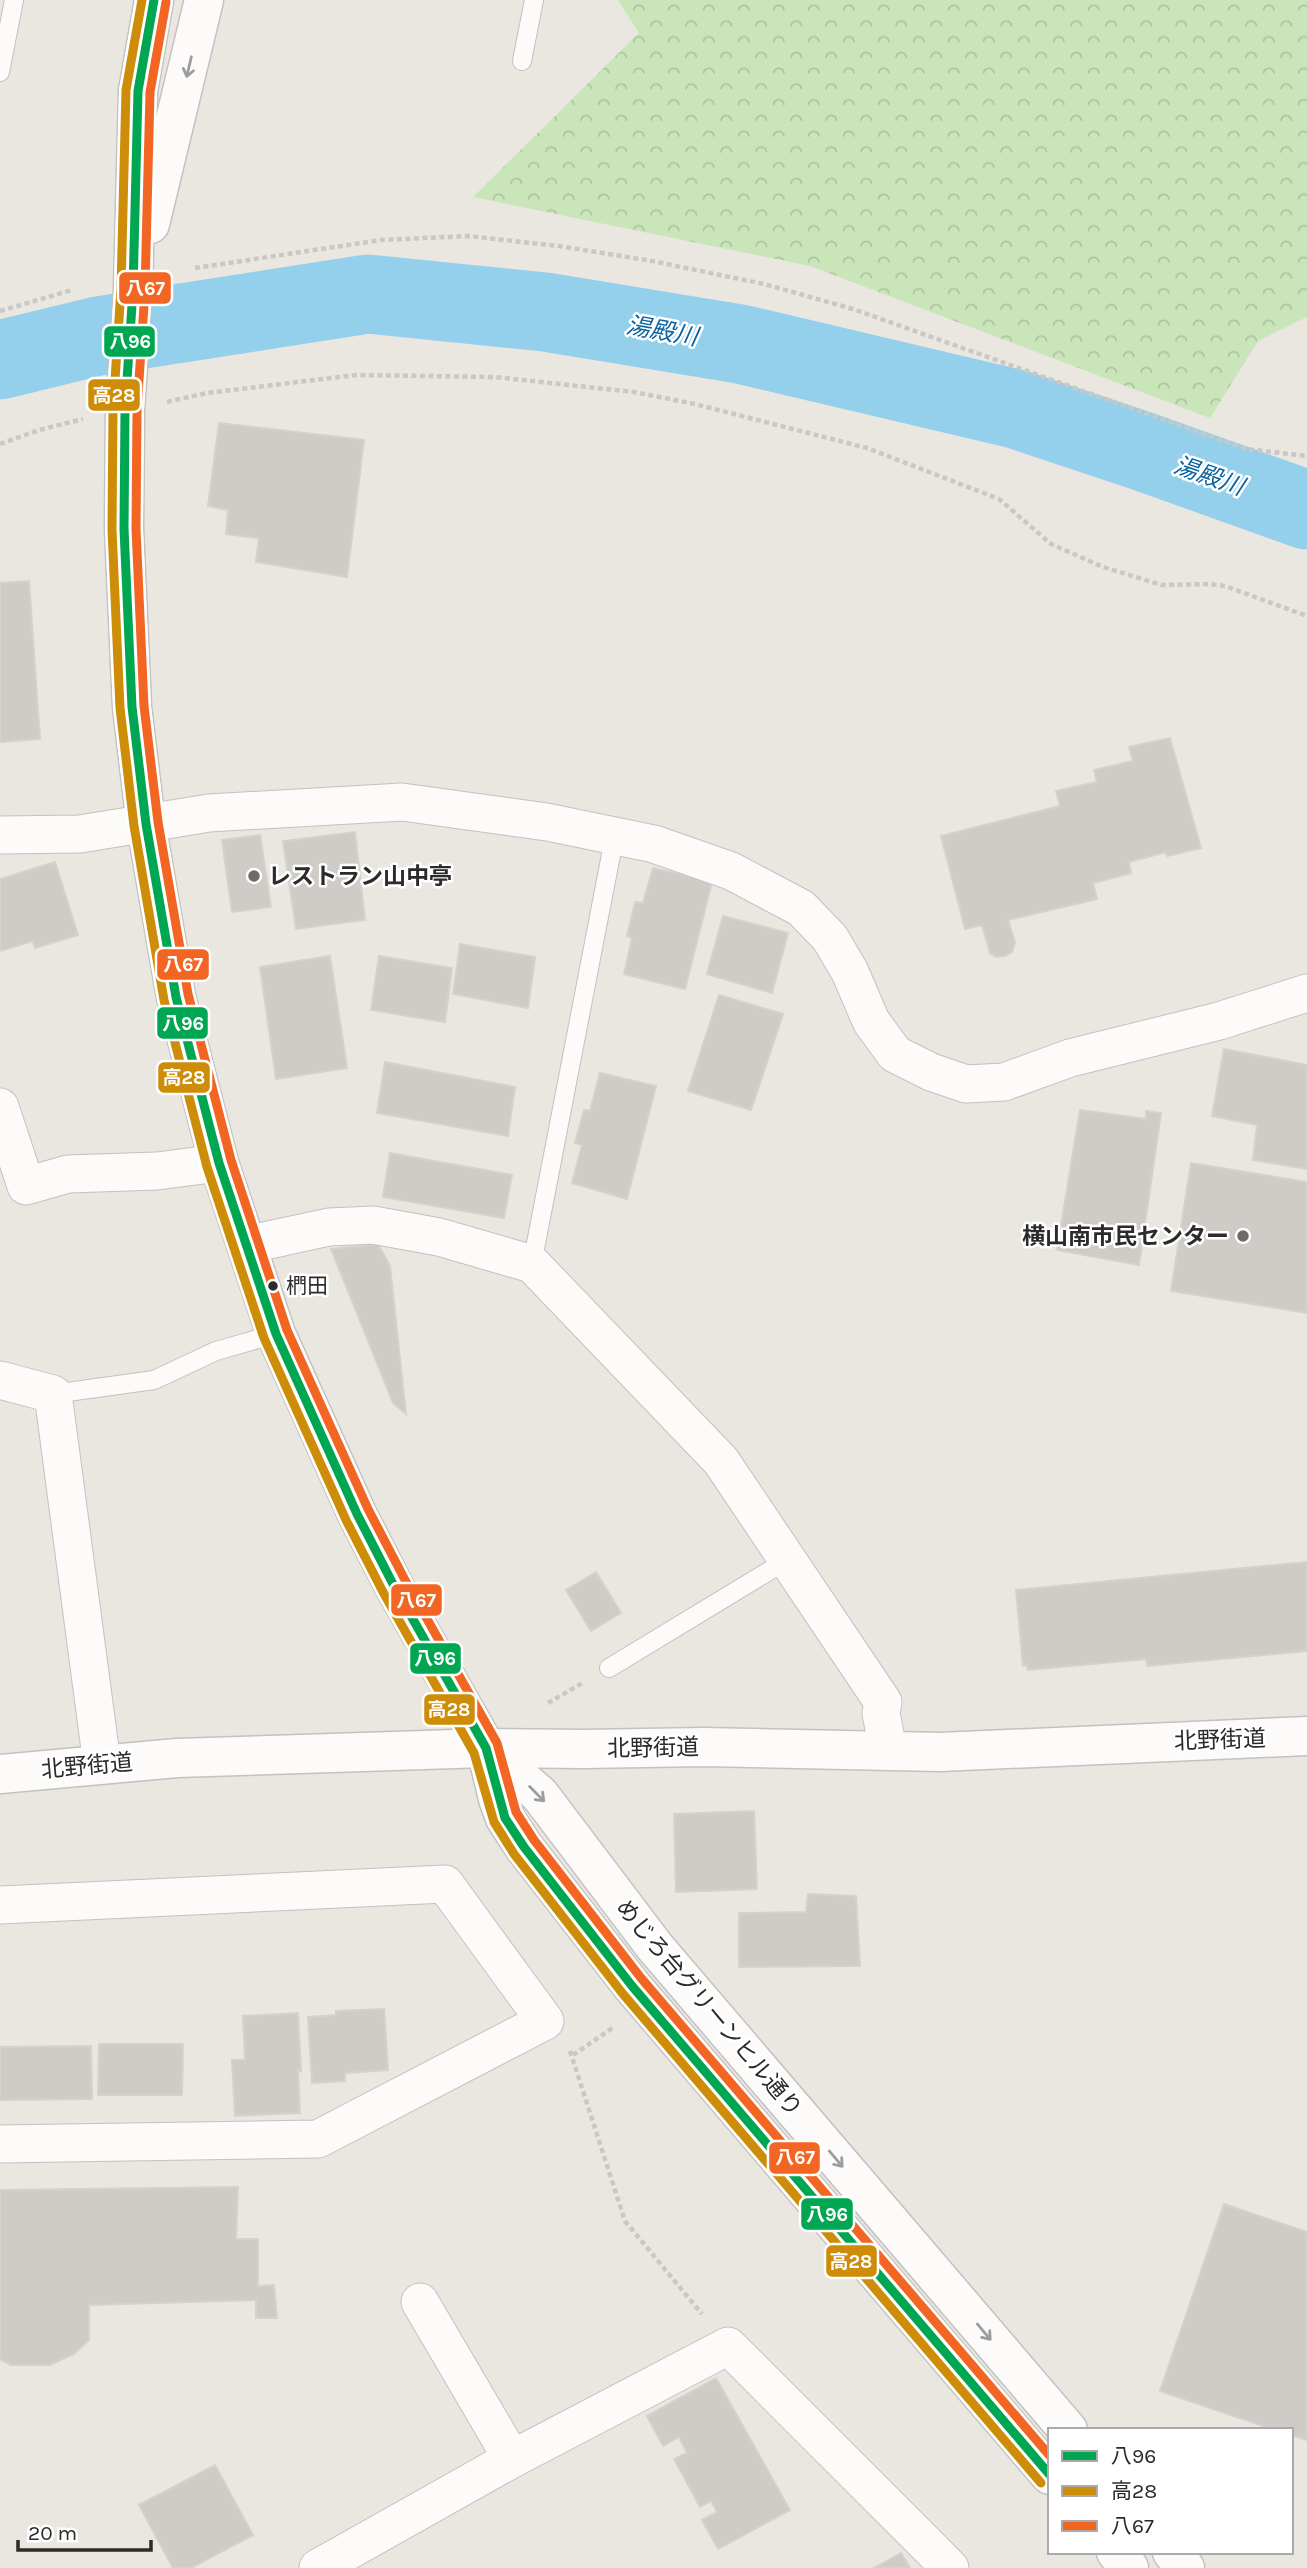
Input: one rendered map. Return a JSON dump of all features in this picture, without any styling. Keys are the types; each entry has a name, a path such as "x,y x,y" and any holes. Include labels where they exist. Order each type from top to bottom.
{"street":[{"path":"133,290 138,91 154,0"},
{"path":"133,290 204,0"},
{"name":"めじろ台グリーンヒル通り","path":"133,290 126,405 124,529 127,640 146,824 176,997 219,1164 276,1334 314,1422 375,1550 419,1633 486,1748 505,1818 597,1942 1048,2473"},
{"path":"0,835 80,834 209,813 402,802 547,822 654,844 731,871 801,908 830,938 850,972 871,1021 895,1054 931,1072 966,1084 1004,1082 1070,1058 1219,1021 1307,993"},
{"path":"0,1107 26,1186 68,1174 157,1171 219,1164"},
{"path":"246,1245 329,1227 373,1225 439,1237 532,1264 721,1461 883,1702 881,1713 888,1750"},
{"path":"0,1380 53,1395 102,1764"},
{"name":"北野街道","path":"0,1774 177,1758 486,1748 704,1747 940,1752 1307,1737"},
{"name":"めじろ台グリーンヒル通り","path":"486,1748 540,1795 655,1947 1066,2428"},
{"path":"0,1905 445,1884 545,2021 318,2139 0,2144"},
{"path":"420,2302 512,2459"},
{"path":"318,2568 512,2459 728,2346 950,2568"},
{"path":"1117,2554 1129,2568"},
{"path":"1174,2554 1185,2568"}],"lane":[{"path":"0,72 4,26 14,0"},
{"path":"522,61 534,0"},
{"path":"532,1264 615,834"},
{"path":"53,1395 154,1380 216,1351 276,1334"},
{"path":"609,1668 787,1560"}],"path":[{"path":"195,268 381,240 468,236 559,246 652,261 764,284 853,309 1246,449 1307,456"},
{"path":"0,311 72,290"},
{"path":"0,444 126,405 356,375 495,377 635,392 695,404 867,448 999,499 1051,544 1103,567 1162,585 1225,586 1307,616"},
{"path":"548,1703 609,1668"},
{"path":"545,2021 573,2055 625,2221 728,2346"},
{"path":"573,2055 614,2026"}],"green space":[{"path":"618,0 1307,0 1307,317 1258,341 1210,418 810,266 473,197 639,33"}],"building":[{"path":"219,423 364,440 347,577 256,562 259,538 226,534 228,510 208,506"},
{"path":"29,581 40,739 0,742 0,583"},
{"path":"1170,738 1201,848 1167,856 1166,852 1129,862 1131,873 1093,883 1097,899 1008,920 1015,942 1012,952 996,957 990,953 982,925 965,929 941,836 1060,806 1056,791 1097,782 1094,770 1133,761 1129,747"},
{"path":"355,832 365,920 296,929 283,841"},
{"path":"260,835 271,907 232,912 222,840"},
{"path":"55,862 78,935 35,948 33,941 0,951 0,879"},
{"path":"653,868 712,882 685,989 624,974 632,938 627,936 635,902 643,903"},
{"path":"723,916 788,933 772,993 707,974"},
{"path":"460,944 535,957 528,1008 453,994"},
{"path":"330,956 347,1068 276,1079 260,967"},
{"path":"379,956 452,968 445,1022 371,1010"},
{"path":"719,995 783,1014 751,1110 688,1091"},
{"name":"横山南市民センター","path":"1224,1049 1307,1065 1307,1169 1253,1160 1257,1125 1212,1116"},
{"path":"385,1062 515,1087 508,1136 377,1113"},
{"path":"600,1073 656,1086 627,1199 572,1183 582,1145 575,1143 584,1110 590,1111"},
{"path":"1080,1110 1146,1119 1146,1111 1161,1113 1139,1265 1057,1250"},
{"path":"390,1153 512,1175 504,1218 383,1197"},
{"name":"横山南市民センター","path":"1191,1163 1307,1182 1307,1313 1171,1291"},
{"path":"378,1244 390,1266 406,1414 393,1403 331,1249"},
{"path":"1307,1562 1307,1651 1147,1666 1146,1659 1028,1670 1027,1665 1023,1666 1016,1590"},
{"path":"596,1572 621,1613 591,1631 566,1590"},
{"path":"754,1811 757,1889 676,1892 674,1814"},
{"path":"808,1894 856,1896 860,1966 739,1967 739,1913 806,1912"},
{"path":"384,2009 388,2070 345,2073 345,2081 312,2083 308,2017 336,2015 336,2011"},
{"path":"298,2013 300,2113 235,2116 232,2060 245,2060 243,2016"},
{"path":"99,2044 183,2044 182,2095 98,2095"},
{"path":"91,2046 92,2099 0,2100 0,2047"},
{"path":"238,2187 236,2239 258,2239 258,2286 274,2285 277,2318 256,2318 256,2300 89,2305 89,2340 74,2354 50,2365 11,2365 0,2359 0,2190"},
{"path":"1224,2204 1307,2232 1307,2440 1293,2436 1293,2428 1269,2428 1160,2391"},
{"path":"716,2378 790,2510 718,2549 702,2520 717,2512 711,2501 700,2507 674,2459 687,2453 679,2437 663,2446 647,2416"},
{"path":"215,2465 253,2535 191,2568 173,2568 139,2505"},
{"path":"901,2553 910,2568 874,2568"}],"waterway":[{"name":"湯殿川","path":"0,360 98,336 368,294 545,312 740,344 1016,409 1307,510"}],"transit line":[{"name":"高28","path":"142,0 126,90 121,289 113,410 112,530 120,708 134,826 164,1000 207,1167 264,1338 346,1520 383,1592 474,1753 494,1822 514,1854 623,1994 1041,2483"},
{"name":"八96","path":"154,0 138,91 133,290 125,410 124,529 132,707 146,824 176,997 219,1163 276,1334 357,1514 394,1586 486,1748 505,1818 524,1847 632,1986 1048,2473"},
{"name":"八67","path":"166,2 150,92 145,290 137,410 136,529 144,706 158,822 188,994 231,1160 287,1330 368,1509 497,1743 516,1812 534,1840 641,1978 1048,2454"}],"place":[{"name":"レストラン山中亭","path":"254,876"},
{"name":"横山南市民センター","path":"1243,1236"},
{"name":"椚田","path":"273,1286"}]}
